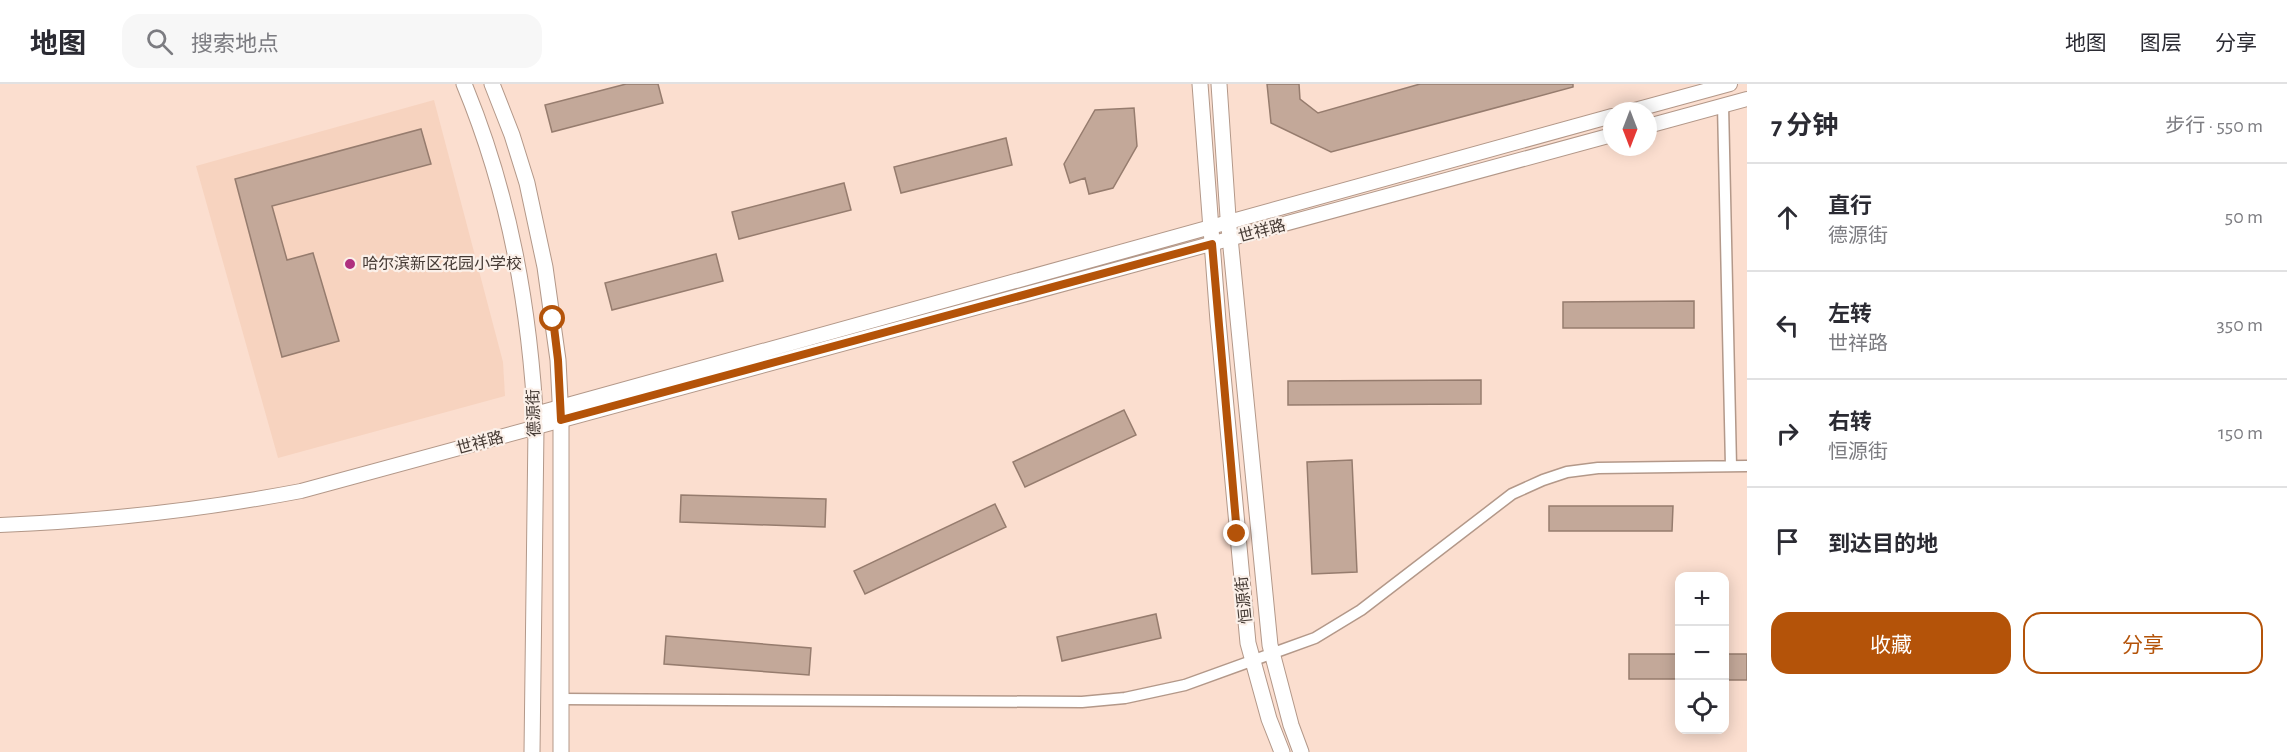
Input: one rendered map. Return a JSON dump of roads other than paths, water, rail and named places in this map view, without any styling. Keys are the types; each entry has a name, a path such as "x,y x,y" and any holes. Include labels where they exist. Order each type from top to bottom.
{"main road":[{"name":"德源街","path":"464,84 477,116 508,214 528,330 535,421 532,752"},
{"name":"德源街","path":"492,84 521,164 536,223 558,360 561,414 561,752"},
{"name":"恒源街","path":"1200,84 1248,643 1269,719 1282,752"},
{"name":"恒源街","path":"1219,84 1229,221 1272,654 1291,725 1301,752"}],"street":[{"path":"1657,104 1730,84"},
{"path":"1657,123 1747,99"},
{"path":"1723,105 1731,466"},
{"name":"世祥路","path":"561,414 1211,226 1603,118"},
{"name":"世祥路","path":"0,525 70,522 177,512 301,491 535,421 1231,239 1603,137"},
{"path":"561,699 1082,702 1125,698 1185,685 1315,638 1361,610 1512,494 1543,480 1567,472 1598,468 1747,466"}],"place":[{"name":"哈尔滨新区花园小学校","path":"350,264"}]}
